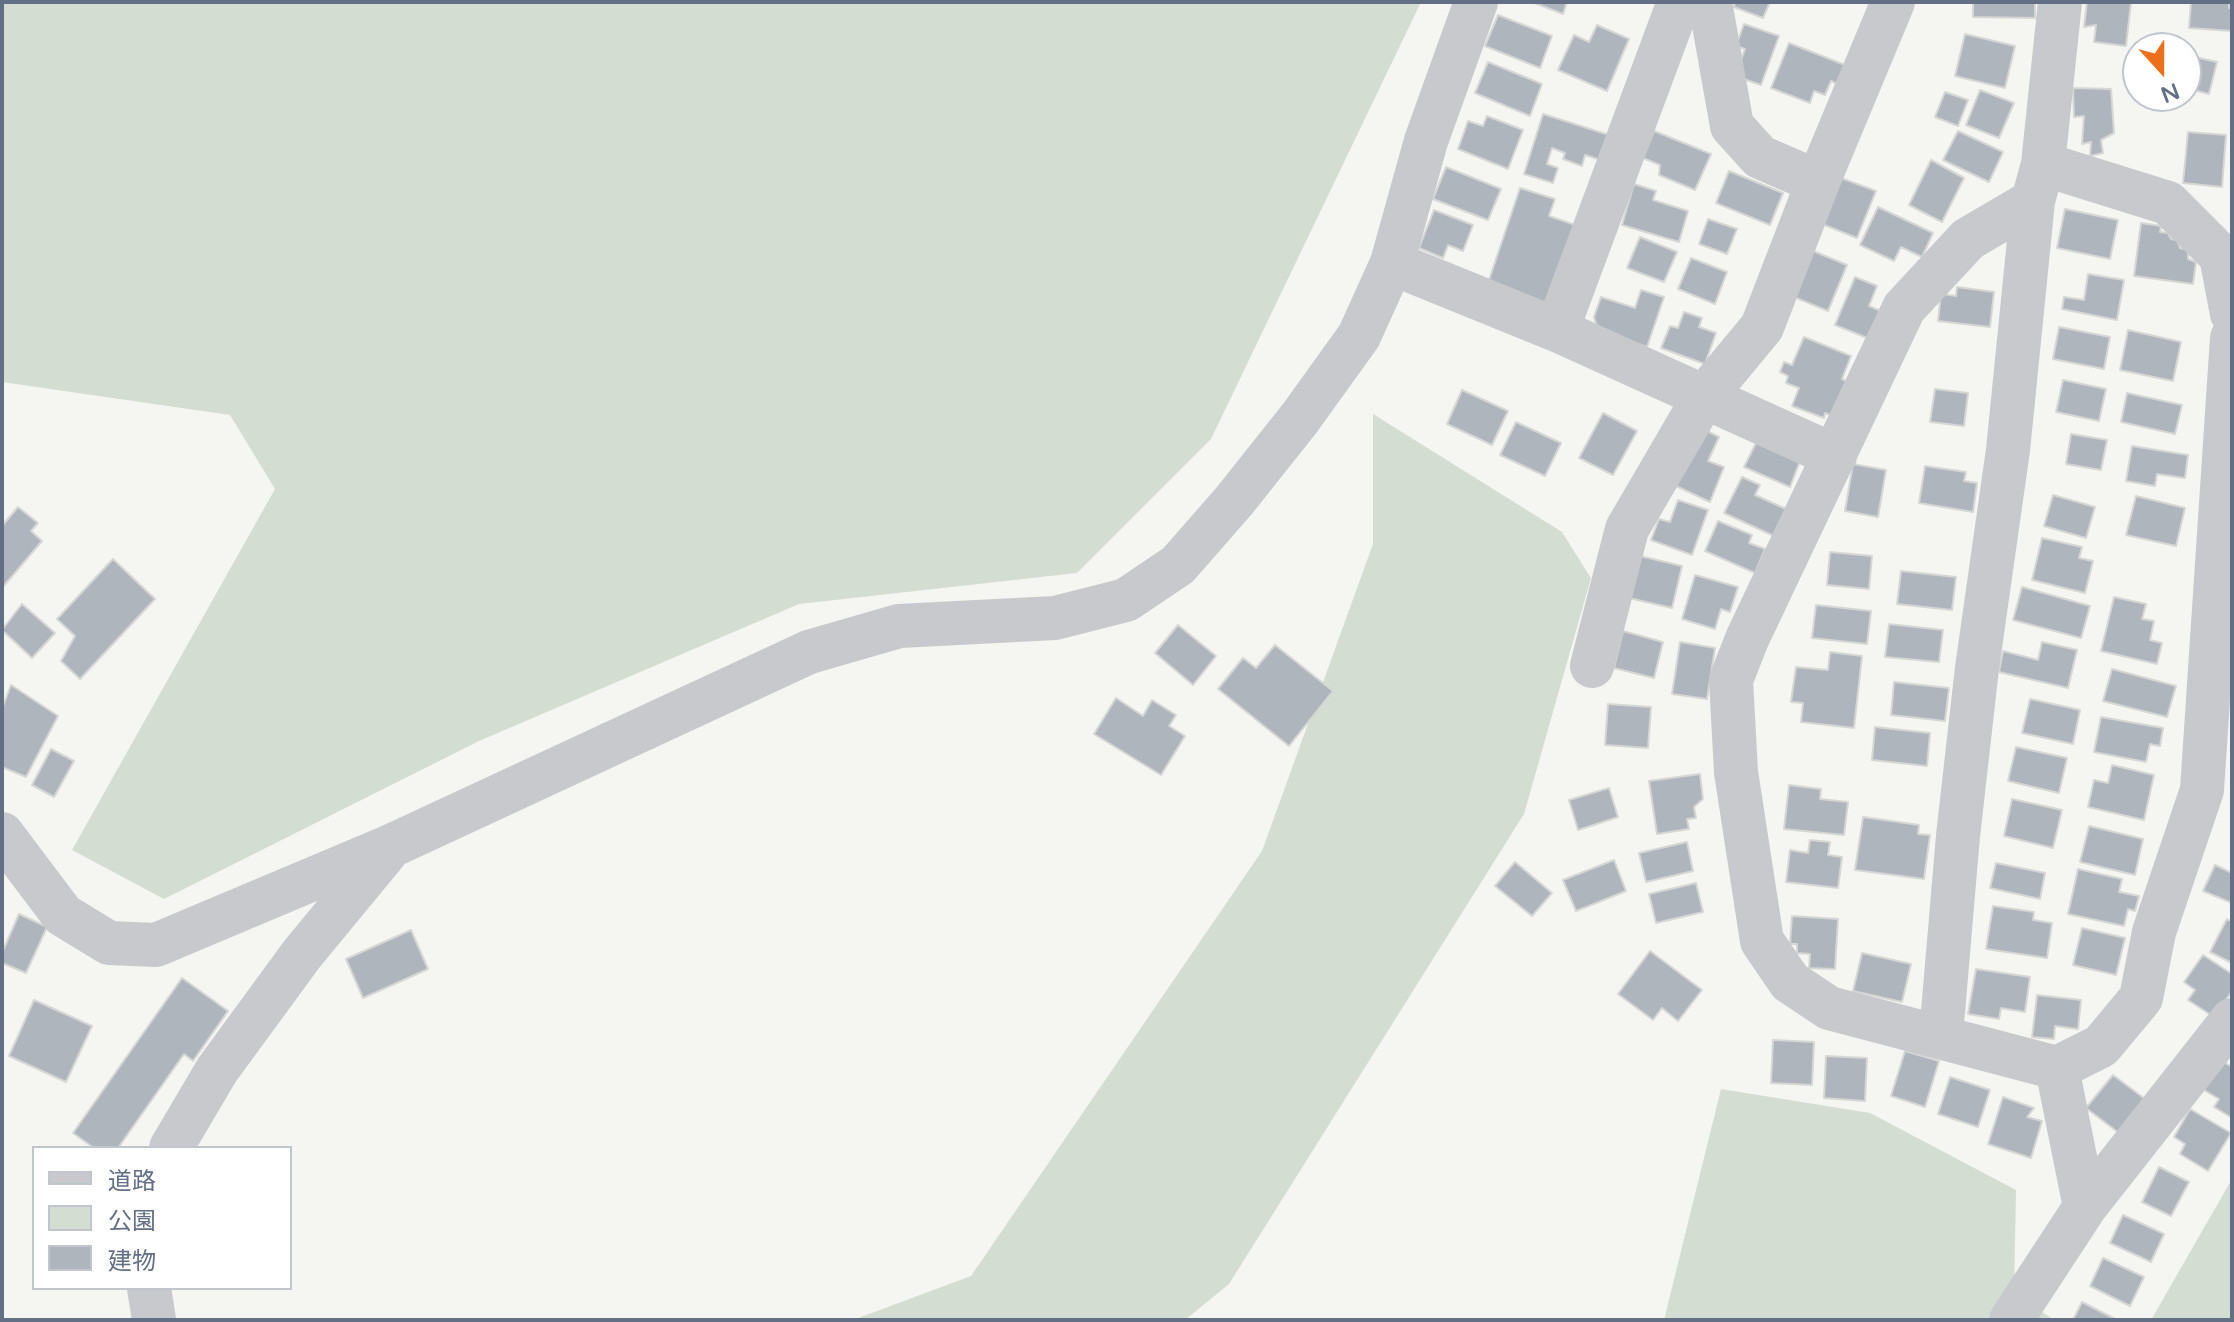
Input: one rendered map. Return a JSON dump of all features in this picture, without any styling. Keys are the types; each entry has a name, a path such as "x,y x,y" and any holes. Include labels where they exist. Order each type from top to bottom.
{"street":[{"path":"9,867 63,915 109,943 156,945 391,846 809,652 899,626 1055,618 1126,600 1178,565 1282,441 1359,336 1392,263 1426,141 1476,2"},
{"path":"1557,330 1679,2"},
{"path":"1710,2 1732,126 1760,157 1818,182"},
{"path":"1592,666 1627,529 1704,397 1762,327 1893,2"},
{"path":"1941,1035 1958,836 1977,668 2008,450 2060,2"},
{"path":"2232,314 2221,256 2168,203 2038,183 1968,239 1904,308 1747,639 1731,680 1736,772 1762,941 1790,982 1829,1008 2057,1068 2101,1046 2141,998 2154,932 2202,790 2220,705 2232,338"},
{"path":"1392,263 1557,330 1835,456"},
{"path":"172,1146 217,1070 302,954 391,846"},
{"path":"2011,1320 2085,1207 2232,1020"},
{"path":"2057,1068 2085,1207"},
{"path":"149,1290 154,1320"}],"green space":[{"path":"2,2 1421,2 1211,439 1077,573 799,604 479,741 164,899 72,850 275,489 230,415 2,382"},
{"path":"1373,414 1562,532 1591,578 1524,814 1229,1284 1185,1320 853,1320 971,1276 1262,851 1373,544"},
{"path":"1721,1089 1870,1113 2016,1190 2014,1293 2054,1320 1664,1320"},
{"path":"2232,1179 2232,1320 2151,1320"}],"building":[{"path":"1532,2 1567,2 1563,14"},
{"path":"1735,2 1770,2 1763,18 1734,7"},
{"path":"1973,2 2035,2 2035,18 1973,17"},
{"path":"2087,2 2131,2 2128,32 2122,32 2122,46 2094,42 2096,25 2084,27"},
{"path":"2191,2 2229,2 2232,31 2189,28"},
{"path":"1498,15 1552,36 1540,68 1485,46"},
{"path":"1744,24 1779,36 1761,85 1735,76 1745,49 1736,46"},
{"path":"1597,25 1629,39 1607,91 1558,70 1574,35 1589,42"},
{"path":"1965,34 2015,46 2005,88 1955,76"},
{"path":"1789,43 1845,65 1838,84 1831,81 1825,95 1814,91 1810,103 1771,88"},
{"path":"2202,59 2217,62 2209,94 2202,92"},
{"path":"1488,62 1542,84 1530,116 1475,93"},
{"path":"2073,88 2111,89 2114,133 2101,140 2103,153 2090,156 2091,142 2082,144 2084,116 2074,117"},
{"path":"1980,90 2014,103 1999,138 1966,125"},
{"path":"1945,92 1968,100 1958,126 1935,117"},
{"path":"1543,114 1609,135 1601,160 1585,155 1582,166 1563,159 1565,153 1552,148 1547,164 1558,168 1553,183 1524,174"},
{"path":"1487,116 1523,130 1508,169 1458,149 1468,121 1483,126"},
{"path":"1654,131 1711,154 1695,190 1659,175 1660,165 1643,158"},
{"path":"1958,131 2003,152 1989,182 1943,160"},
{"path":"2188,132 2226,135 2222,187 2183,183"},
{"path":"1931,160 1964,178 1942,222 1909,205"},
{"path":"1446,167 1501,189 1488,220 1433,199"},
{"path":"1729,171 1783,193 1770,225 1716,203"},
{"path":"1841,178 1876,191 1857,238 1822,224"},
{"path":"1634,184 1656,191 1653,200 1688,211 1679,242 1622,225"},
{"path":"1520,188 1555,199 1549,216 1575,225 1549,306 1487,286"},
{"path":"1878,207 1933,233 1922,257 1901,247 1894,261 1860,245"},
{"path":"2065,209 2118,220 2110,259 2057,248"},
{"path":"1434,210 1473,225 1463,251 1448,245 1443,258 1419,248"},
{"path":"1708,219 1737,229 1727,254 1699,244"},
{"path":"2141,223 2161,226 2160,232 2168,233 2171,239 2177,240 2180,248 2188,250 2188,259 2196,262 2193,284 2134,276"},
{"path":"1640,237 1677,252 1664,282 1627,268"},
{"path":"1813,251 1847,265 1828,311 1794,297"},
{"path":"1691,258 1727,272 1715,304 1678,289"},
{"path":"2088,274 2124,280 2117,320 2062,309 2064,297 2084,300"},
{"path":"1855,277 1877,286 1869,306 1881,311 1870,339 1835,325"},
{"path":"1957,287 1994,292 1990,327 1938,321 1941,294 1956,296"},
{"path":"1641,290 1664,297 1647,347 1598,330 1594,317 1601,297 1635,308"},
{"path":"1684,312 1702,318 1699,327 1716,333 1705,364 1661,348 1670,326 1678,328"},
{"path":"2059,327 2110,337 2104,369 2053,359"},
{"path":"2128,330 2181,342 2173,381 2120,370"},
{"path":"1804,337 1851,356 1842,379 1850,383 1836,417 1825,413 1824,418 1792,406 1799,388 1786,383 1788,376 1780,372 1784,362 1792,365"},
{"path":"2063,380 2106,389 2099,421 2056,412"},
{"path":"1935,389 1968,393 1964,426 1930,422"},
{"path":"1462,390 1508,411 1492,445 1447,424"},
{"path":"2127,393 2182,405 2175,434 2121,422"},
{"path":"1603,413 1637,431 1613,475 1579,458"},
{"path":"1516,422 1561,443 1545,476 1500,455"},
{"path":"1701,428 1719,437 1708,461 1724,467 1710,502 1674,485"},
{"path":"2071,434 2107,440 2101,470 2066,464"},
{"path":"1756,443 1800,461 1790,487 1744,467"},
{"path":"2132,446 2188,455 2185,478 2157,474 2155,486 2126,481"},
{"path":"1853,464 1886,470 1878,517 1845,511"},
{"path":"1925,466 1966,472 1964,481 1977,483 1973,512 1919,503"},
{"path":"1742,477 1760,485 1755,495 1786,509 1774,536 1724,513"},
{"path":"2053,495 2095,507 2086,538 2044,526"},
{"path":"2136,496 2185,508 2176,546 2126,535"},
{"path":"1678,500 1708,510 1692,555 1651,540 1659,519 1670,522"},
{"path":"18,507 38,523 31,531 42,541 2,588 2,526"},
{"path":"1718,521 1752,535 1749,543 1765,549 1755,573 1705,551"},
{"path":"2042,538 2082,547 2079,558 2093,561 2085,593 2032,580"},
{"path":"1830,552 1872,556 1869,589 1827,585"},
{"path":"1640,556 1682,566 1672,608 1629,598"},
{"path":"113,559 155,599 80,679 61,661 75,636 57,619"},
{"path":"1901,571 1956,577 1952,610 1897,604"},
{"path":"1695,575 1738,587 1730,612 1721,609 1715,629 1682,619"},
{"path":"2022,587 2090,606 2081,638 2013,620"},
{"path":"2114,597 2146,604 2142,619 2154,621 2150,640 2162,643 2157,664 2101,651"},
{"path":"22,604 55,633 32,658 2,630"},
{"path":"1816,605 1871,611 1867,644 1812,638"},
{"path":"1889,624 1943,630 1939,662 1885,657"},
{"path":"1178,625 1216,656 1193,685 1155,653"},
{"path":"1623,631 1663,642 1654,678 1614,668"},
{"path":"1680,642 1715,648 1707,699 1672,694"},
{"path":"2042,642 2077,650 2068,688 1999,672 2003,651 2038,660"},
{"path":"1275,645 1333,691 1289,746 1218,689 1243,658 1256,668"},
{"path":"1830,652 1862,656 1854,728 1801,722 1803,703 1791,702 1796,667 1828,670"},
{"path":"2112,669 2176,686 2167,717 2103,701"},
{"path":"1894,682 1949,688 1945,721 1891,715"},
{"path":"11,685 58,716 26,777 2,767 2,709"},
{"path":"1116,698 1143,716 1152,700 1176,715 1169,726 1185,736 1161,775 1094,734"},
{"path":"2030,699 2080,710 2073,744 2022,733"},
{"path":"1608,704 1651,707 1648,748 1605,745"},
{"path":"2101,717 2163,728 2160,746 2150,744 2146,762 2094,752"},
{"path":"1875,727 1930,733 1927,766 1872,760"},
{"path":"2016,747 2067,758 2059,793 2008,781"},
{"path":"51,749 74,761 54,797 32,785"},
{"path":"2112,765 2154,775 2144,820 2088,807 2094,780 2108,783"},
{"path":"1700,774 1703,799 1694,807 1696,818 1687,819 1689,829 1657,834 1649,781"},
{"path":"1789,785 1821,789 1820,799 1848,802 1844,835 1784,829"},
{"path":"1609,788 1618,817 1578,830 1569,800"},
{"path":"2012,799 2062,810 2053,848 2004,836"},
{"path":"1863,817 1919,825 1918,834 1930,835 1924,879 1855,870"},
{"path":"2089,826 2143,839 2135,875 2080,862"},
{"path":"1810,840 1830,842 1828,855 1842,857 1838,888 1786,882 1790,850 1808,853"},
{"path":"1687,842 1693,871 1646,882 1639,853"},
{"path":"1614,860 1626,891 1576,911 1563,880"},
{"path":"1515,862 1552,893 1532,916 1495,886"},
{"path":"1996,863 2045,873 2040,899 1990,888"},
{"path":"2215,865 2232,873 2232,903 2203,891"},
{"path":"2078,869 2122,879 2119,892 2139,896 2135,911 2128,909 2124,926 2068,914"},
{"path":"1696,883 1703,912 1656,923 1649,894"},
{"path":"1993,906 2034,912 2033,920 2052,923 2047,958 1986,949"},
{"path":"19,914 47,927 26,973 2,963 2,953"},
{"path":"1792,916 1838,919 1835,969 1809,968 1810,954 1797,953 1797,944 1790,944"},
{"path":"2227,919 2232,922 2232,963 2210,952"},
{"path":"2082,928 2125,938 2116,975 2073,965"},
{"path":"411,930 428,969 363,998 346,959"},
{"path":"1650,951 1702,990 1678,1021 1662,1008 1653,1020 1618,994"},
{"path":"1862,953 1911,964 1902,1002 1853,991"},
{"path":"2203,955 2232,974 2232,991 2214,1017 2188,1000 2195,990 2184,982"},
{"path":"1976,969 2030,977 2025,1012 2001,1008 1999,1019 1968,1014"},
{"path":"182,978 228,1011 193,1061 184,1054 119,1146 91,1146 73,1133"},
{"path":"2037,995 2081,1000 2078,1029 2055,1026 2054,1039 2032,1037"},
{"path":"34,1000 92,1026 66,1082 9,1056"},
{"path":"1773,1040 1814,1042 1812,1085 1771,1083"},
{"path":"1905,1051 1939,1061 1925,1107 1891,1096"},
{"path":"1826,1056 1867,1058 1865,1101 1824,1098"},
{"path":"2222,1061 2232,1067 2232,1118 2214,1107 2219,1099 2204,1090"},
{"path":"2113,1075 2145,1099 2119,1133 2086,1108"},
{"path":"1950,1077 1990,1090 1978,1127 1938,1114"},
{"path":"2003,1097 2034,1108 2027,1117 2042,1121 2031,1158 1988,1144"},
{"path":"2190,1109 2231,1133 2208,1171 2180,1154 2185,1144 2174,1137"},
{"path":"2159,1167 2189,1182 2171,1216 2142,1202"},
{"path":"2123,1215 2164,1234 2151,1262 2110,1243"},
{"path":"2103,1258 2144,1277 2130,1306 2090,1286"},
{"path":"2082,1302 2117,1320 2073,1320"}]}
